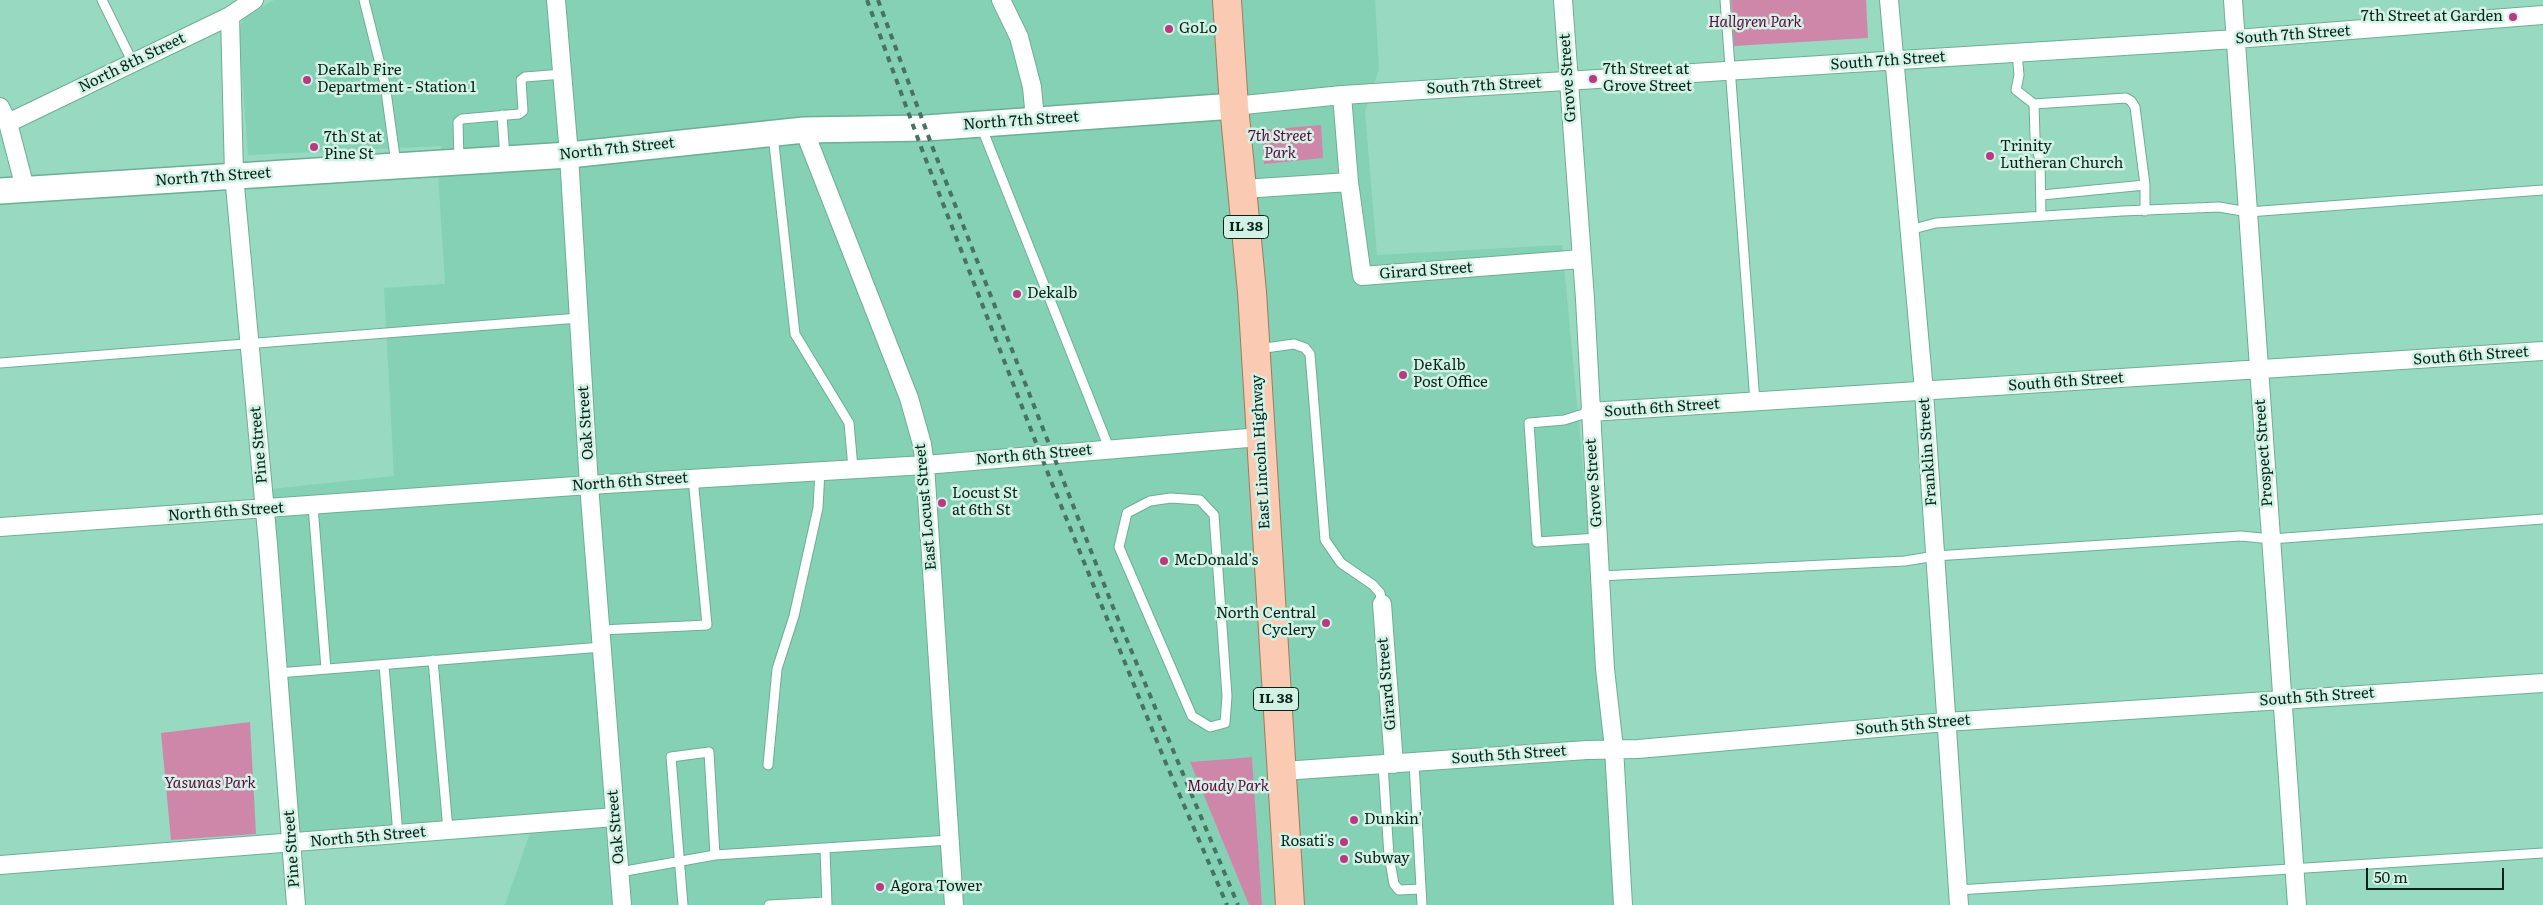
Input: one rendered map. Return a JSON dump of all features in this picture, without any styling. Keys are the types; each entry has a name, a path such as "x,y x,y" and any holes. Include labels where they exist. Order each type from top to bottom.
{"main road":[{"name":"East Lincoln Highway","path":"1227,0 1255,349 1290,905"}],"street":[{"name":"Oak Street","path":"556,0 569,154 589,485 622,905"},
{"path":"1001,0 1020,37 1032,87 1035,120"},
{"name":"Grove Street","path":"1563,0 1582,259 1605,670 1614,748 1624,905"},
{"name":"Franklin Street","path":"1889,0 1924,391 1959,898"},
{"name":"Prospect Street","path":"2233,0 2297,905"},
{"name":"North 8th Street","path":"8,123 230,16 251,1"},
{"name":"South 7th Street","path":"1234,106 1342,95 2236,39 2543,15"},
{"name":"Pine Street","path":"230,16 234,175 265,510 293,843 296,905"},
{"name":"Girard Street","path":"1342,95 1349,182 1362,276 1582,259"},
{"path":"0,106 8,123 25,188"},
{"name":"North 7th Street","path":"0,191 505,159 804,130 926,128 1234,106"},
{"name":"East Locust Street","path":"804,130 909,398 925,464 954,905"},
{"path":"1243,189 1349,182"},
{"name":"South 6th Street","path":"1590,412 2543,352"},
{"name":"North 6th Street","path":"0,527 265,510 589,485 925,464 1260,437"},
{"name":"Girard Street","path":"1382,604 1389,764"},
{"name":"South 5th Street","path":"1283,771 1614,748 1638,749 1946,722 2543,683"},
{"name":"North 5th Street","path":"0,865 615,816"}],"lane":[{"path":"102,0 133,63"},
{"path":"364,0 385,84 396,166"},
{"path":"1725,0 1755,402"},
{"path":"2017,53 2019,75 2016,90 2034,104 2126,98 2135,107 2145,185 2145,211"},
{"path":"459,162 458,122 462,119 519,114 523,111 521,80 525,77 563,74"},
{"path":"2034,104 2042,195 2041,216"},
{"path":"502,115 505,159"},
{"path":"980,124 1109,448"},
{"path":"773,133 795,334 849,424 853,468"},
{"path":"2042,195 2145,185"},
{"path":"1910,230 1936,223 2041,216 2219,207 2248,212 2543,190"},
{"path":"0,363 579,318"},
{"path":"1255,349 1294,344 1306,348 1310,354 1325,540 1341,563 1373,585 1380,593 1382,604"},
{"path":"1590,412 1564,420 1529,423 1537,542 1598,538"},
{"path":"768,765 776,669 794,616 818,508 820,470"},
{"path":"278,673 433,660 707,625 694,478"},
{"path":"1171,498 1200,500 1214,515 1217,534 1227,696 1225,723 1210,727 1192,716 1119,547 1128,513 1150,501 1171,498"},
{"path":"313,506 326,669"},
{"path":"1600,576 1905,560 1935,556 2241,536 2271,539 2543,519"},
{"path":"433,660 448,830"},
{"path":"384,665 398,834"},
{"path":"682,905 671,756 709,752 715,855"},
{"path":"1414,763 1422,905"},
{"path":"1389,764 1389,856 1394,884 1399,890 1421,889"},
{"path":"620,872 715,855 950,840"},
{"path":"769,905 827,903 825,849"},
{"path":"1959,898 1981,891 2543,853"}],"shaded area":[{"path":"274,0 1375,0 1379,69 1365,112 1377,255 1562,245 1605,702 1630,905 1262,905 1252,757 1190,762 1249,905 505,905 530,833 300,850 271,489 394,476 384,288 445,284 438,174 441,146 248,155 239,33 243,18"}],"green space":[{"name":"Hallgren Park","path":"1731,0 1866,0 1868,38 1734,46"},
{"name":"7th Street Park","path":"1321,125 1323,158 1264,164 1262,130"},
{"name":"Yasunas Park","path":"250,722 256,834 171,840 161,733"},
{"name":"Moudy Park","path":"1252,757 1262,905 1249,905 1190,762"}],"railway":[{"path":"867,0 921,147 1049,476 1165,761 1227,905"},
{"path":"878,0 932,146 1113,607 1238,905"}],"place":[{"name":"7th Street at Garden","path":"2513,17"},
{"name":"GoLo","path":"1169,29"},
{"name":"7th Street at Grove Street","path":"1593,79"},
{"name":"DeKalb Fire Department - Station 1","path":"307,80"},
{"name":"7th St at Pine St","path":"314,147"},
{"name":"Trinity Lutheran Church","path":"1990,156"},
{"name":"Dekalb","path":"1017,294"},
{"name":"DeKalb Post Office","path":"1403,375"},
{"name":"Locust St at 6th St","path":"942,503"},
{"name":"McDonald's","path":"1164,561"},
{"name":"North Central Cyclery","path":"1326,623"},
{"name":"Dunkin'","path":"1354,820"},
{"name":"Rosati's","path":"1344,842"},
{"name":"Subway","path":"1344,859"},
{"name":"Agora Tower","path":"880,887"}]}
